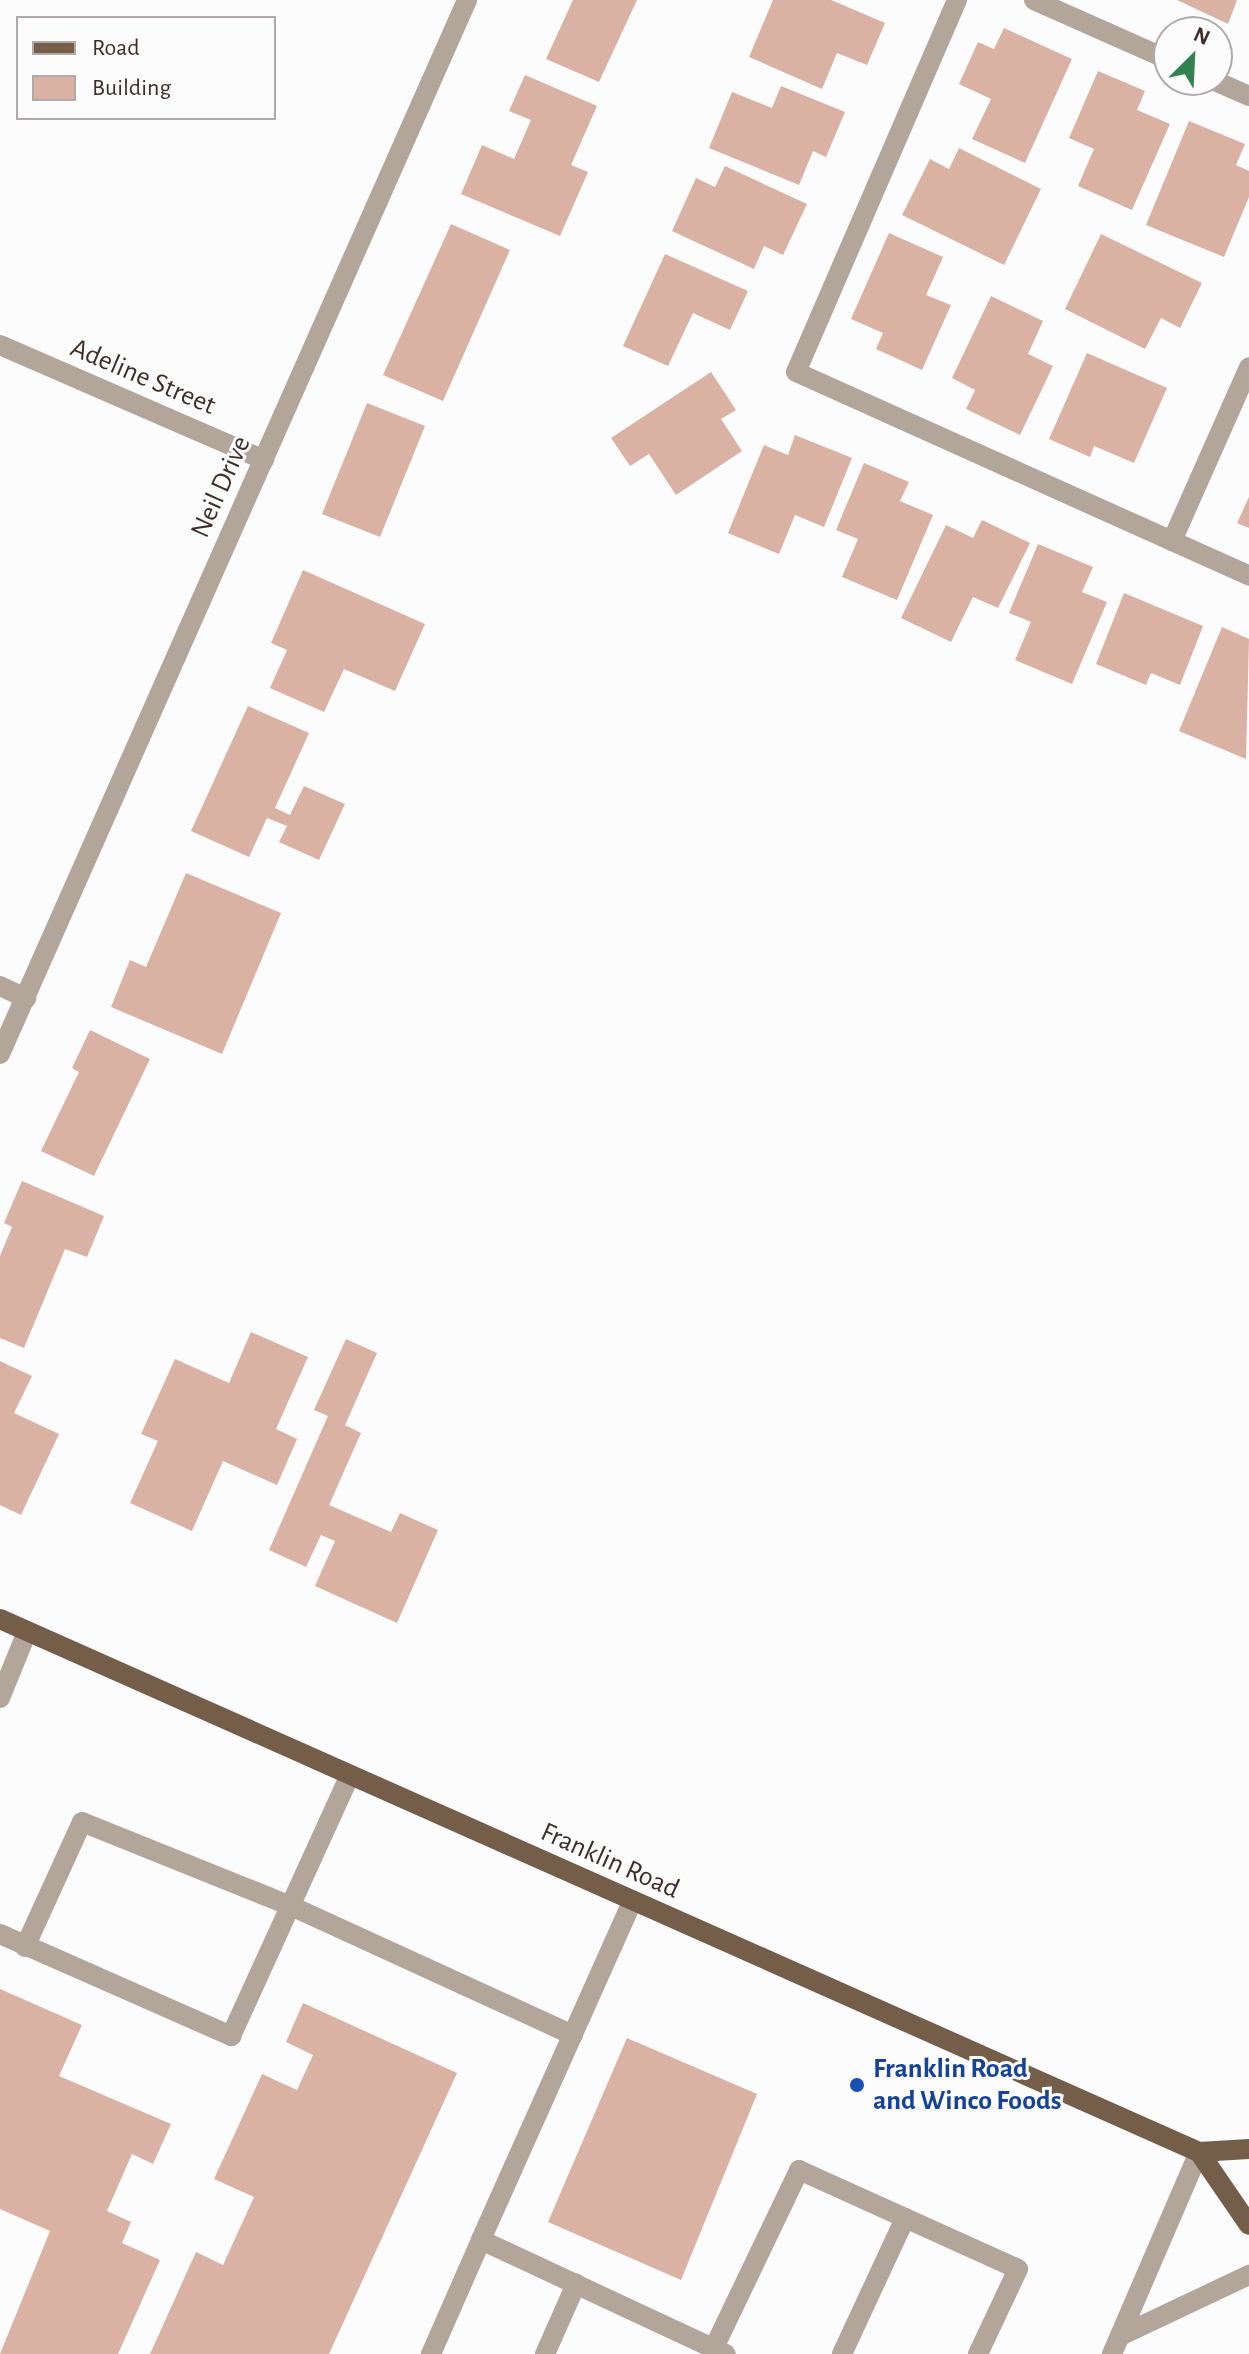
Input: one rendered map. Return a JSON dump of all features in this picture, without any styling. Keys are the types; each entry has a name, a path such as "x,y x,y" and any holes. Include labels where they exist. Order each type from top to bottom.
{"main road":[{"name":"Franklin Road","path":"0,1619 349,1777 1199,2152 1249,2149"},
{"path":"1199,2152 1249,2225"}],"street":[{"name":"Neil Drive","path":"0,1054 467,0"},
{"path":"957,0 796,372 1249,576"},
{"path":"1034,0 1153,53"},
{"name":"Adeline Street","path":"0,345 264,460"},
{"path":"1172,541 1249,367"},
{"path":"0,986 26,998"},
{"path":"0,1698 27,1632"},
{"path":"0,1934 231,2036 349,1777"},
{"path":"25,1947 82,1822 291,1906 573,2035"},
{"path":"431,2354 632,1902"},
{"path":"1116,2345 1199,2152"},
{"path":"481,2240 717,2352 799,2170 1018,2269 978,2354"},
{"path":"842,2354 905,2218"},
{"path":"1116,2345 1249,2275"},
{"path":"545,2354 576,2284"}],"building":[{"path":"573,0 637,0 599,82 546,59"},
{"path":"773,0 831,0 885,23 867,65 837,53 822,89 749,57"},
{"path":"1177,0 1237,0 1231,16 1211,16"},
{"path":"1004,28 1072,59 1025,163 972,139 991,99 959,84 978,42 994,49"},
{"path":"1098,71 1145,91 1137,110 1170,124 1132,210 1078,186 1094,149 1069,138"},
{"path":"525,75 597,106 571,165 588,172 560,236 461,194 482,145 514,159 531,120 509,111"},
{"path":"781,86 845,112 826,157 813,151 799,185 709,148 732,92 772,108"},
{"path":"1189,121 1245,144 1236,165 1249,171 1249,197 1224,257 1146,225"},
{"path":"959,148 1041,189 1004,265 902,215 930,159 949,169"},
{"path":"725,166 807,204 783,255 764,246 754,269 672,231 696,178 715,187"},
{"path":"451,224 510,250 443,401 383,375"},
{"path":"889,233 943,257 926,295 951,305 922,370 876,349 883,333 851,319"},
{"path":"1101,234 1202,283 1180,328 1161,318 1145,349 1065,309"},
{"path":"665,254 748,291 730,330 693,313 668,366 623,346"},
{"path":"991,296 1043,321 1028,354 1053,366 1020,435 966,409 975,390 952,378"},
{"path":"1087,353 1167,388 1134,463 1094,446 1090,457 1049,439"},
{"path":"711,372 736,410 721,419 742,451 676,495 649,454 630,466 611,438"},
{"path":"367,403 425,426 380,537 322,514"},
{"path":"795,435 852,458 824,527 795,515 779,554 728,533 764,445 788,455"},
{"path":"864,463 909,482 900,501 933,515 897,600 842,577 858,539 836,530"},
{"path":"1249,497 1249,528 1237,523"},
{"path":"982,520 1030,543 998,608 973,597 951,642 901,618 946,525 973,538"},
{"path":"1038,544 1093,567 1082,592 1107,602 1072,684 1015,660 1031,622 1009,613"},
{"path":"303,570 425,624 395,691 344,669 324,712 270,688 287,650 271,643"},
{"path":"1124,593 1203,626 1180,685 1151,673 1146,685 1096,664"},
{"path":"1222,627 1249,639 1246,759 1179,731"},
{"path":"248,706 309,733 275,808 290,815 304,786 345,804 319,860 279,842 287,826 267,818 249,857 191,831"},
{"path":"186,873 281,913 222,1054 111,1007 130,960 146,967"},
{"path":"90,1030 150,1059 94,1176 41,1151 79,1072 72,1068"},
{"path":"22,1181 104,1216 87,1257 65,1249 24,1348 0,1338 0,1256 12,1227 4,1223"},
{"path":"251,1332 308,1357 276,1429 297,1439 277,1485 223,1461 192,1531 130,1503 158,1441 141,1434 175,1359 229,1383"},
{"path":"346,1339 377,1353 345,1425 361,1433 329,1505 391,1532 400,1513 438,1530 397,1623 315,1586 335,1541 321,1535 306,1567 269,1550 328,1416 314,1410"},
{"path":"0,1361 32,1376 14,1413 59,1434 21,1515 0,1505"},
{"path":"0,1989 82,2025 59,2076 171,2124 153,2164 132,2154 107,2211 131,2222 122,2243 160,2260 118,2354 0,2354 50,2231 0,2209"},
{"path":"303,2003 457,2073 329,2354 150,2354 196,2252 223,2265 254,2197 214,2179 262,2074 297,2090 313,2055 286,2042"},
{"path":"627,2038 757,2094 681,2280 548,2222"}],"place":[{"name":"Franklin Road and Winco Foods","path":"857,2085"}]}
